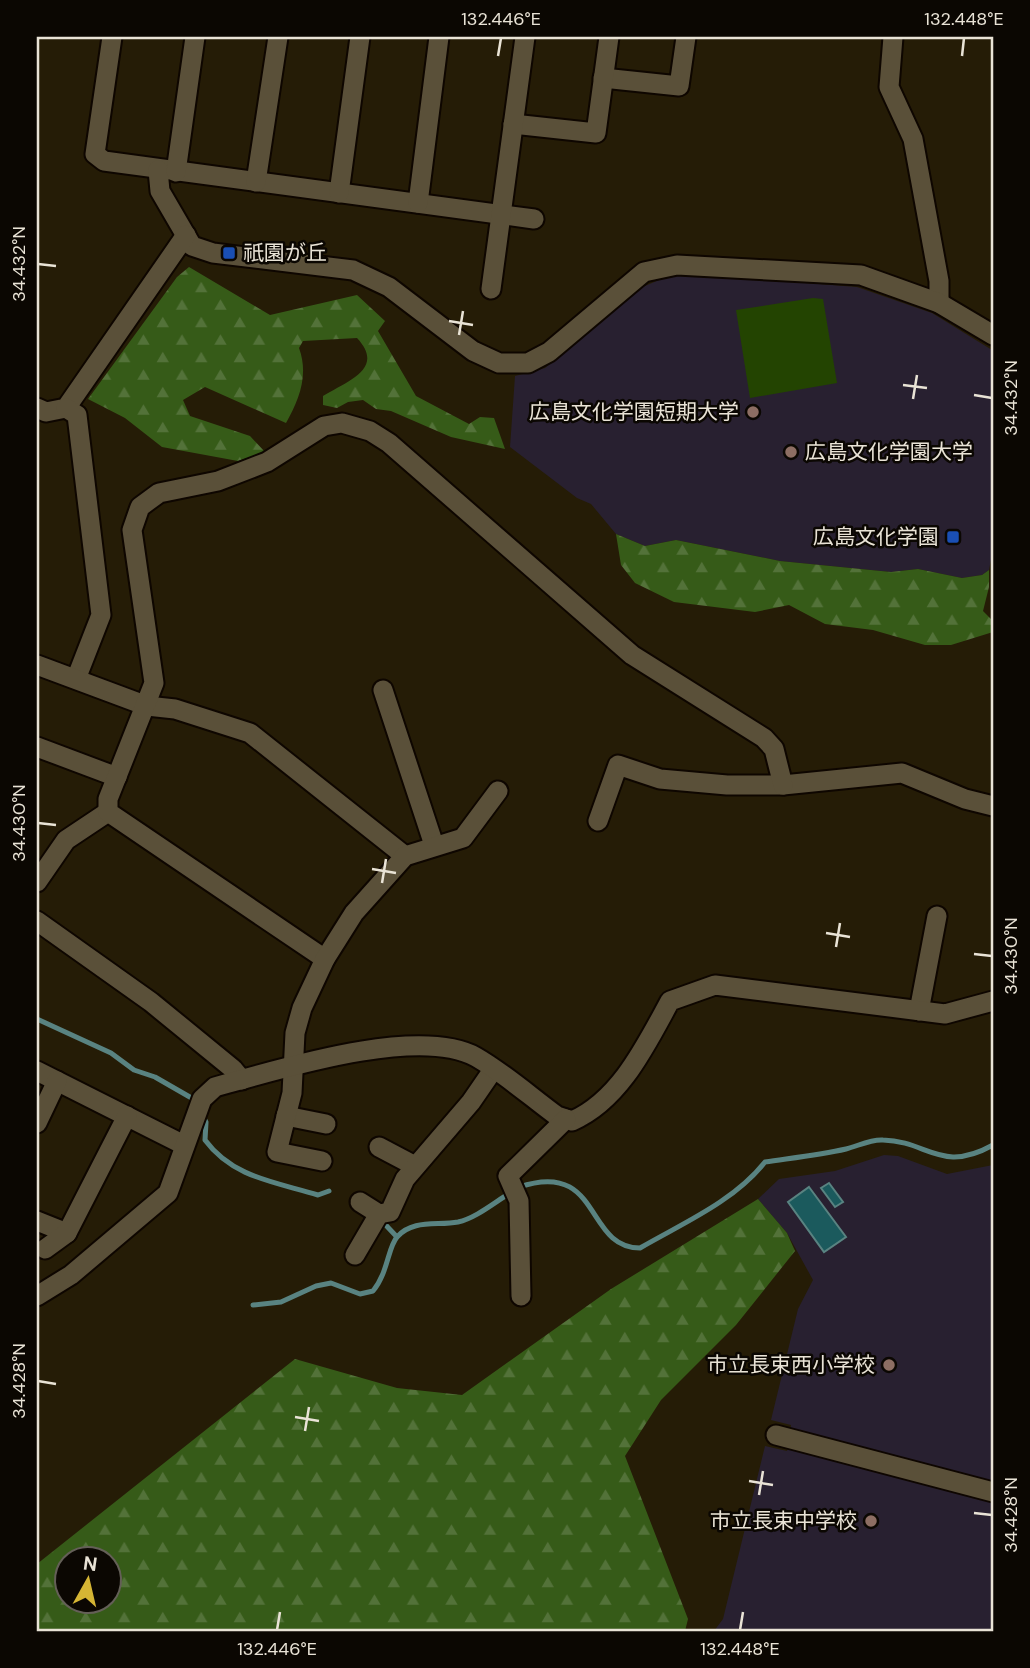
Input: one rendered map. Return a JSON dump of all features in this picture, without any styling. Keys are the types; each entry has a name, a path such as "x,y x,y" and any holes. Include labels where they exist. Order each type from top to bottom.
{"street":[{"path":"112,37 95,154 104,161 534,219"},
{"path":"195,37 167,171 160,191 192,246 213,253 354,270 389,287 473,351 499,363 528,363 549,352 644,272 677,265 862,275 939,303 993,335"},
{"path":"256,182 278,37"},
{"path":"339,193 360,37"},
{"path":"418,203 439,37"},
{"path":"491,289 525,37"},
{"path":"513,124 596,133 609,37"},
{"path":"603,78 679,86 686,37"},
{"path":"893,37 889,88 913,139 939,281 939,303"},
{"path":"66,408 186,235"},
{"path":"37,408 46,412 66,408 77,415 101,615 76,679"},
{"path":"108,812 108,799 154,683 132,530 140,507 159,493 219,481 267,462 324,426 342,423 370,431 389,443 632,655 764,738 774,749 783,786"},
{"path":"37,665 147,706 175,709 250,733 405,856"},
{"path":"383,690 435,845"},
{"path":"39,752 117,777"},
{"path":"598,821 618,765 660,779 727,785 783,786 902,773 965,799 993,806"},
{"path":"321,1161 277,1152 286,1116 295,1033 302,1008 325,959 354,913 405,856 463,838 498,791"},
{"path":"37,882 66,840 108,812"},
{"path":"108,812 325,959"},
{"path":"919,1011 937,916"},
{"path":"37,921 150,1002 233,1069 242,1080"},
{"path":"37,1296 71,1275 168,1193 202,1100 215,1087 381,1048 430,1046 474,1056 557,1116 572,1121 589,1114 637,1062 670,1001 715,985 945,1014 993,1001"},
{"path":"360,1202 379,1213 390,1212 415,1166 471,1102 494,1070"},
{"path":"37,1071 184,1145"},
{"path":"37,1123 57,1081"},
{"path":"45,1249 67,1233 127,1116"},
{"path":"286,1116 326,1124"},
{"path":"521,1296 519,1200 508,1176 566,1119"},
{"path":"379,1147 415,1166"},
{"path":"355,1255 379,1213"},
{"path":"37,1221 67,1233"},
{"path":"776,1435 993,1492"}],"shaded area":[{"name":"広島文化学園短期大学","path":"671,275 707,275 857,287 932,313 992,350 993,549 989,570 982,575 962,578 918,569 891,572 780,561 676,540 645,546 616,534 591,504 577,498 510,447 515,376 545,368 640,288"},
{"name":"市立長束西小学校","path":"884,1155 898,1156 947,1174 993,1165 993,1483 790,1433 791,1425 771,1420 798,1309 813,1280 787,1233 758,1199 779,1179 835,1171"},
{"name":"市立長束中学校","path":"789,1445 993,1501 993,1631 714,1631 723,1619 765,1446 787,1451"}],"green space":[{"path":"189,267 270,315 357,295 385,321 378,331 416,396 469,424 480,417 494,418 505,449 451,437 391,411 376,409 363,400 348,402 337,408 323,405 323,396 352,379 365,366 365,349 357,338 303,341 299,348 303,378 286,423 205,387 183,400 190,416 250,436 265,452 238,461 162,447 125,418 88,399 177,277"},
{"path":"813,298 823,299 837,383 750,398 736,310"},
{"path":"616,534 645,546 676,540 780,561 891,572 918,569 962,578 982,575 989,570 989,587 983,611 993,621 993,632 951,645 925,645 873,630 825,624 789,605 755,612 674,602 635,583 621,565"},
{"path":"758,1199 787,1233 795,1251 736,1325 661,1400 625,1456 688,1619 685,1631 37,1631 37,1564 52,1552 52,1616 122,1616 122,1546 60,1546 295,1359 397,1388 462,1395 611,1289"}],"water":[{"path":"829,1183 843,1202 835,1207 821,1188"},
{"path":"809,1187 846,1237 824,1252 788,1202"}],"waterway":[{"path":"37,1019 111,1053 134,1070 155,1077 195,1100"},
{"path":"202,1114 206,1122 205,1140 216,1153 242,1171 318,1195 329,1191"},
{"path":"519,1187 546,1182 565,1185 579,1194 609,1235 622,1244 640,1248 723,1200 765,1162 836,1151 878,1140 899,1142 935,1154 960,1157 993,1145"},
{"path":"253,1305 281,1302 316,1286 331,1283 360,1294 373,1291 382,1276 394,1241 403,1231 418,1225 465,1220 510,1193"},
{"path":"381,1220 397,1237"}],"place":[{"name":"祇園が丘","path":"229,253"},
{"name":"広島文化学園短期大学","path":"753,412"},
{"name":"広島文化学園大学","path":"791,452"},
{"name":"広島文化学園","path":"953,537"},
{"name":"市立長束西小学校","path":"889,1365"},
{"name":"市立長束中学校","path":"871,1521"}]}
